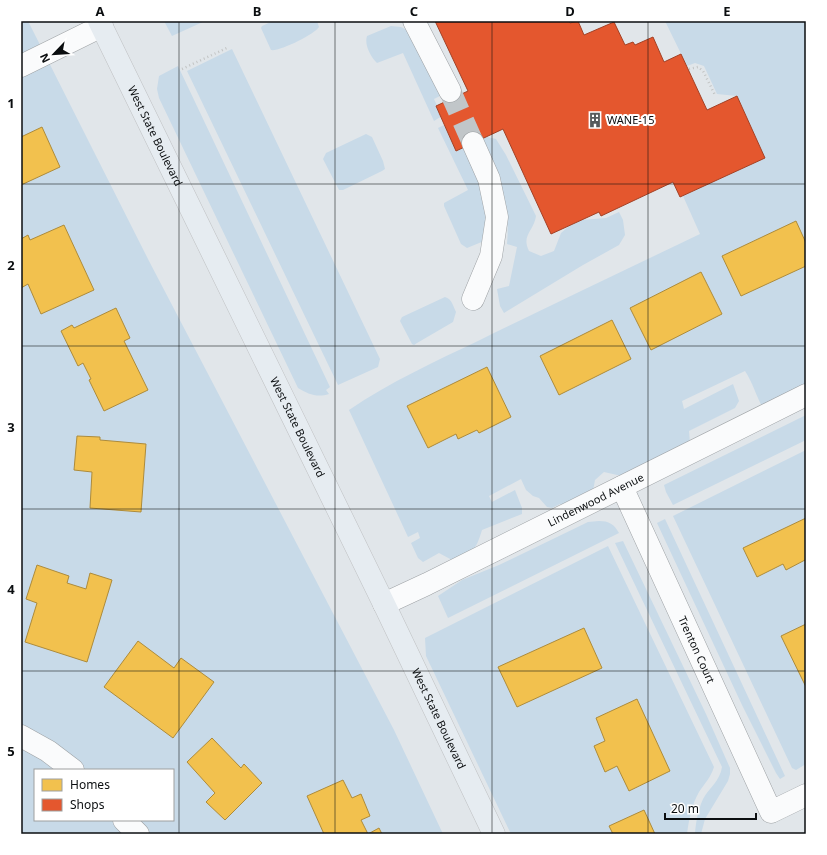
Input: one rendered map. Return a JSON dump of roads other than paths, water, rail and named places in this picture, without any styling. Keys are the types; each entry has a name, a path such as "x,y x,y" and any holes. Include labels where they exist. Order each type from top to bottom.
{"main road":[{"name":"West State Boulevard","path":"100,24 384,604 494,834"}],"street":[{"path":"414,21 450,91"},
{"path":"21,66 100,24"},
{"path":"473,143 489,179 497,217 491,256 473,299"},
{"name":"Lindenwood Avenue","path":"384,604 806,395"},
{"name":"Trenton Court","path":"622,487 771,812 806,795"},
{"path":"21,736 48,751 71,769"},
{"path":"125,821 138,834"}],"tunnel":[{"path":"450,91 473,143"}],"place":[{"name":"WANE-15","path":"595,120"}]}
